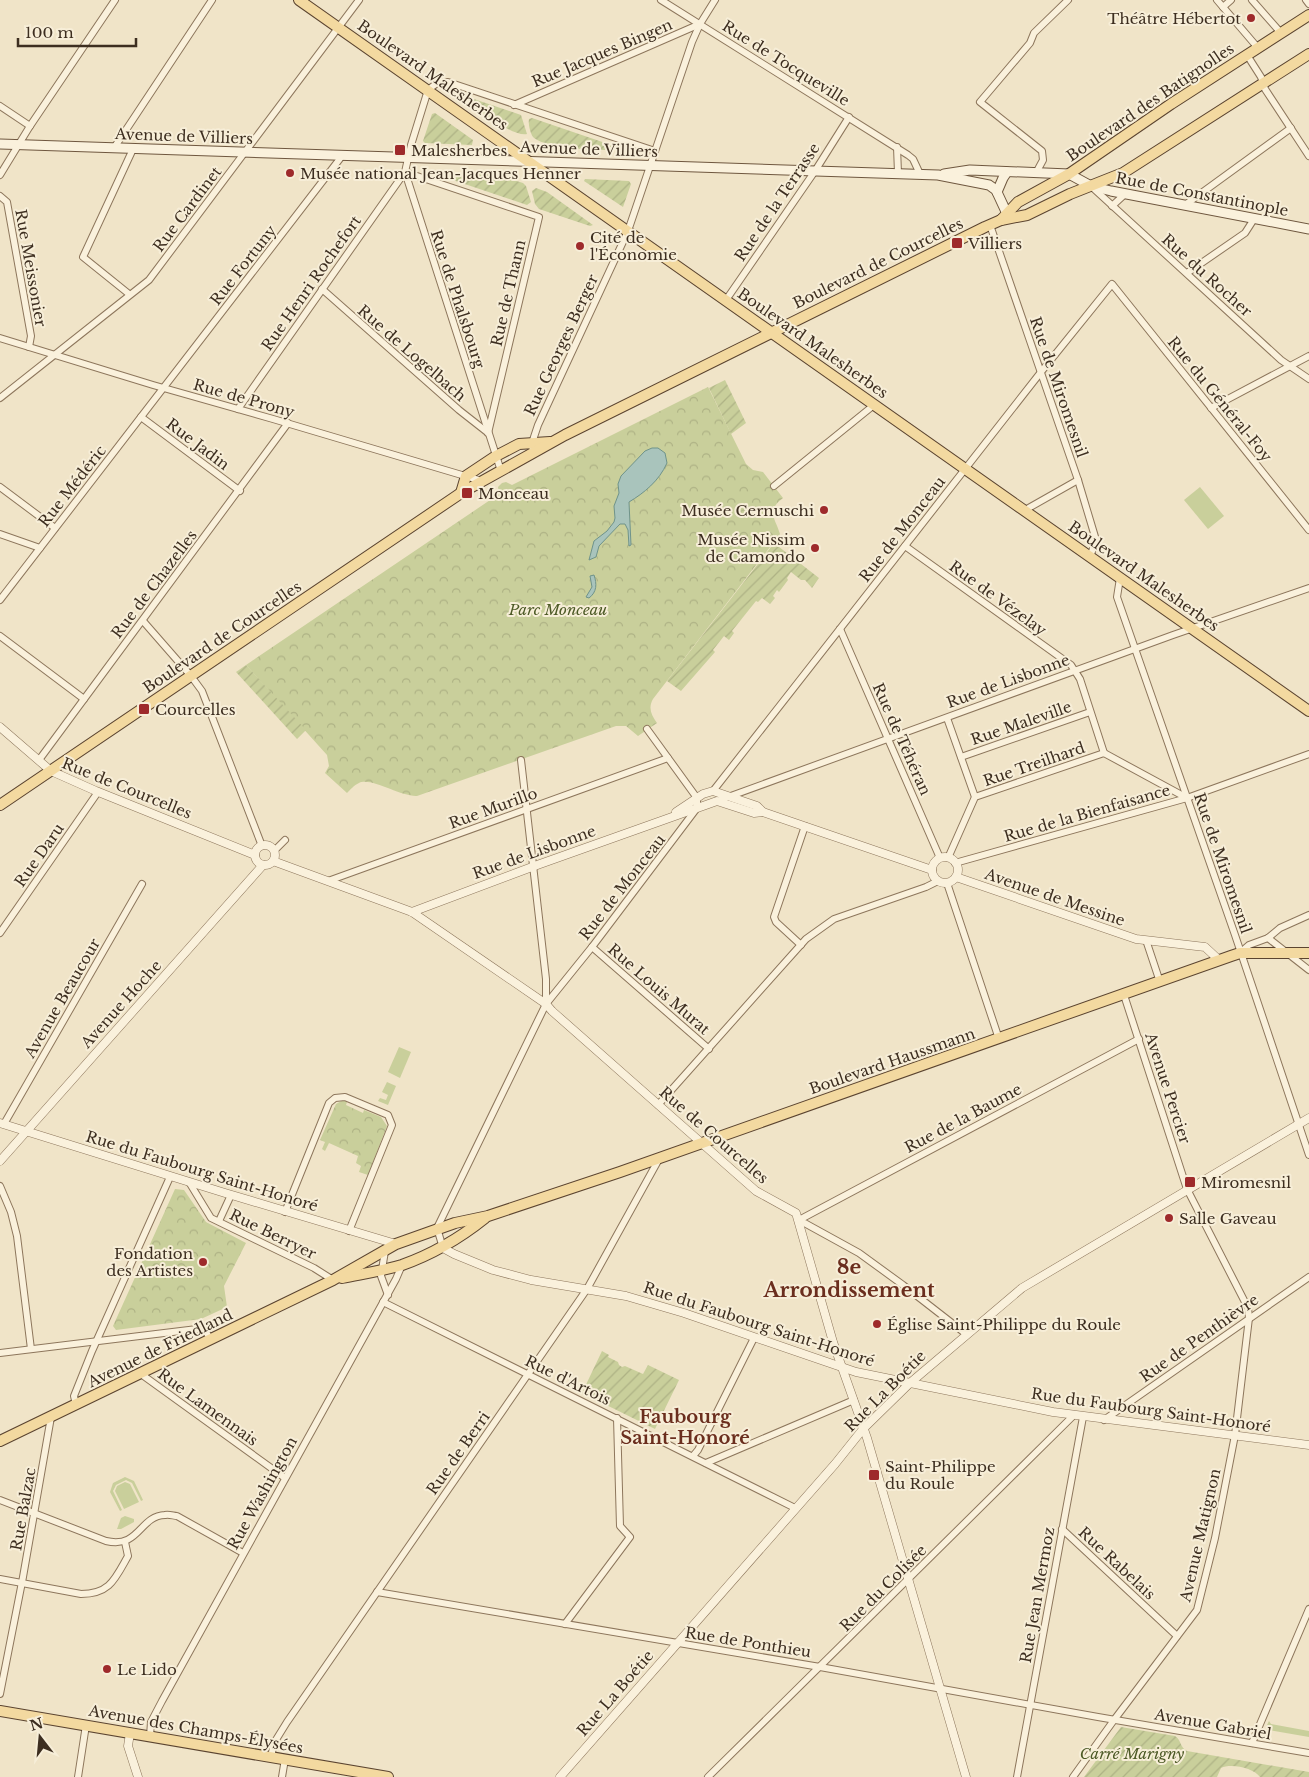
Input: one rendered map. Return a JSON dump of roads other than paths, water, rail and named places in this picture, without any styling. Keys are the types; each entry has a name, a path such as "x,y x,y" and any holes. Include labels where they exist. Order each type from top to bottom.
{"main road":[{"name":"Boulevard Malesherbes","path":"299,0 1309,711"},
{"name":"Boulevard des Batignolles","path":"1069,174 1171,104 1309,15"},
{"path":"1091,186 1123,173 1309,54"},
{"name":"Avenue de Villiers","path":"0,144 920,174 985,183 997,192"},
{"name":"Avenue de Villiers","path":"938,175 970,170 1069,174"},
{"path":"1006,217 997,192 1007,172"},
{"name":"Rue de Constantinople","path":"1069,174 1091,186 1124,194 1309,229"},
{"name":"Boulevard de Courcelles","path":"1006,217 1018,202 1069,174"},
{"name":"Boulevard de Courcelles","path":"0,805 460,493 554,441 1006,217 1027,215 1091,186"},
{"path":"460,493 466,476 496,456 519,444 554,441"},
{"name":"Boulevard Haussmann","path":"386,1249 437,1228 488,1216 660,1158 1240,953 1309,953"},
{"name":"Boulevard Haussmann","path":"381,1270 402,1265 443,1248 460,1238 488,1216"},
{"name":"Avenue de Friedland","path":"0,1441 333,1280 386,1249"},
{"name":"Avenue de Friedland","path":"333,1280 381,1270"},
{"name":"Avenue des Champs-Élysées","path":"0,1710 388,1777"}],"street":[{"path":"0,175 30,126 115,0"},
{"path":"114,148 212,0"},
{"name":"Rue Cardinet","path":"0,398 149,280 359,0"},
{"name":"Rue de Tocqueville","path":"661,0 897,147 913,160 920,174"},
{"name":"Rue Georges Berger","path":"527,457 538,425 628,231 700,24 715,0"},
{"path":"1036,172 1043,160 1042,151 980,102 1030,42 1034,33 1068,0"},
{"path":"1218,0 1258,48"},
{"path":"1223,7 1231,0"},
{"path":"1252,0 1281,34"},
{"path":"1306,0 1309,4"},
{"name":"Rue Jacques Bingen","path":"514,104 700,24"},
{"name":"Boulevard des Batignolles","path":"1247,56 1309,156"},
{"path":"405,172 428,90 437,83 448,82 655,151"},
{"path":"0,106 30,126"},
{"name":"Rue de la Terrasse","path":"726,300 849,117"},
{"path":"1185,205 1291,128"},
{"path":"897,147 898,173"},
{"path":"129,294 83,257 133,149"},
{"name":"Rue Fortuny","path":"164,388 342,156"},
{"name":"Rue de Thann","path":"405,172 539,217 488,433"},
{"name":"Rue Henri Rochefort","path":"238,409 405,172"},
{"name":"Rue de Phalsbourg","path":"405,172 500,471"},
{"name":"Rue du Rocher","path":"1091,186 1281,360 1309,379"},
{"path":"1112,206 1124,194"},
{"name":"Rue Meissonier","path":"0,196 7,202 31,336 29,347"},
{"path":"1187,273 1245,233 1254,218"},
{"name":"Rue de Miromesnil","path":"990,225 1078,480 1096,540 1090,557"},
{"name":"Rue de Monceau","path":"714,791 1041,372 1112,284"},
{"name":"Rue du Général-Foy","path":"1112,284 1309,530"},
{"name":"Rue de Logelbach","path":"322,289 459,410 488,433"},
{"name":"Rue de Prony","path":"0,338 482,481"},
{"path":"1211,408 1309,356"},
{"name":"Rue Médéric","path":"0,600 164,388"},
{"path":"774,486 874,405"},
{"name":"Rue Jadin","path":"141,417 240,491"},
{"name":"Rue de Chazelles","path":"39,760 240,491 288,423"},
{"path":"1025,510 1078,480"},
{"path":"0,487 55,528"},
{"path":"0,534 40,548"},
{"name":"Rue de Vézelay","path":"905,546 1071,665 1076,672"},
{"name":"Rue de Miromesnil","path":"1120,578 1117,597 1309,1155"},
{"name":"Rue de Lisbonne","path":"412,912 1193,628 1309,588"},
{"path":"143,621 202,691 262,846"},
{"name":"Rue de Téhéran","path":"840,629 888,740 948,860"},
{"path":"0,636 84,699"},
{"path":"1076,672 1104,753"},
{"name":"Rue Maleville","path":"961,757 1090,712"},
{"path":"947,718 975,797"},
{"name":"Rue de Courcelles","path":"0,726 51,771 98,792 255,855"},
{"path":"647,729 697,798 697,808"},
{"name":"Rue Treilhard","path":"948,860 975,797 1104,753 1187,798"},
{"name":"Rue de la Bienfaisance","path":"948,860 1187,798 1309,754"},
{"name":"Rue Murillo","path":"328,881 668,758"},
{"path":"443,1248 437,1228 546,1004 546,979 521,760"},
{"path":"714,791 757,806 763,812"},
{"name":"Rue de Lisbonne","path":"666,819 703,794 714,791"},
{"name":"Rue Daru","path":"0,933 98,792"},
{"path":"717,801 754,813 763,812 932,870"},
{"name":"Rue de Monceau","path":"546,1004 592,947 697,808"},
{"path":"801,945 776,922 774,917 805,826"},
{"path":"274,852 285,840"},
{"path":"262,846 270,847 274,852 273,861 263,865 258,862 255,855 262,846"},
{"path":"948,860 958,870 956,877 947,883 938,881 932,870 934,863 948,860"},
{"path":"273,861 412,912"},
{"name":"Avenue Hoche","path":"0,1161 263,865"},
{"name":"Avenue de Messine","path":"956,877 1136,939 1205,947 1219,960"},
{"path":"658,1105 806,939 834,919 926,887 938,881"},
{"path":"947,883 999,1039"},
{"name":"Avenue Beaucour","path":"2,1123 142,884"},
{"name":"Rue de Courcelles","path":"412,912 546,1004 756,1191 796,1213 799,1220 860,1253 966,1334"},
{"path":"1240,953 1249,945 1268,938 1280,928 1309,915"},
{"path":"1268,938 1309,970"},
{"path":"1146,940 1160,982"},
{"name":"Rue Louis Murat","path":"592,947 709,1049"},
{"name":"Avenue Percier","path":"1124,995 1187,1189 1248,1308 1249,1318"},
{"name":"Rue de la Baume","path":"799,1220 1139,1039"},
{"path":"285,1212 329,1103 335,1098 345,1097 388,1115 392,1126 349,1231"},
{"name":"Rue La Boétie","path":"560,1777 864,1429 910,1383 1022,1288 1309,1118"},
{"name":"Rue du Faubourg Saint-Honoré","path":"2,1123 170,1177 396,1244"},
{"name":"Rue de Berri","path":"271,1757 274,1743 284,1728 587,1289 660,1158"},
{"path":"76,1405 74,1396 170,1177"},
{"name":"Rue Berryer","path":"189,1182 211,1218 314,1268 333,1280"},
{"path":"0,1186 11,1212 17,1236 31,1349"},
{"path":"219,1221 231,1195"},
{"path":"799,1220 833,1342 864,1429 966,1777"},
{"name":"Rue du Faubourg Saint-Honoré","path":"443,1248 493,1270 531,1280 626,1296 676,1310 842,1368 1104,1420 1309,1444"},
{"path":"386,1249 381,1276 388,1295"},
{"name":"Rue Washington","path":"150,1736 151,1722 243,1553 388,1295 402,1265"},
{"name":"Rue de Penthièvre","path":"1104,1420 1309,1277"},
{"name":"Rue d'Artois","path":"383,1302 795,1508"},
{"name":"Avenue Matignon","path":"1073,1777 1197,1610 1215,1538 1235,1435 1249,1318"},
{"path":"0,1353 197,1329 206,1332 210,1340"},
{"path":"693,1456 698,1450 754,1338"},
{"name":"Rue Lamennais","path":"141,1374 285,1478"},
{"path":"706,1463 854,1400"},
{"name":"Rue du Colisée","path":"708,1777 1074,1415"},
{"name":"Rue Jean Mermoz","path":"1016,1777 1083,1416"},
{"name":"Rue Balzac","path":"0,1694 35,1514 51,1417"},
{"path":"565,1624 630,1537 620,1526 616,1418"},
{"path":"0,1500 115,1543 125,1542 136,1535 146,1523 155,1517 166,1514 177,1516 243,1553"},
{"name":"Rue Rabelais","path":"1062,1529 1177,1636"},
{"path":"0,1580 81,1594 93,1594 104,1589 115,1580 128,1556 125,1542"},
{"name":"Rue de Ponthieu","path":"377,1592 820,1666 1114,1720"},
{"path":"1252,1744 1309,1609"},
{"name":"Avenue Gabriel","path":"1114,1720 1309,1753"},
{"path":"78,1777 86,1725"},
{"path":"130,1733 128,1746 138,1777"},
{"path":"282,1777 285,1759"}],"water":[{"path":"658,448 665,453 667,463 664,469 651,486 629,502 631,545 629,546 628,530 625,524 620,524 599,546 596,557 589,560 594,541 607,531 614,522 614,506 619,493 618,484 621,476 645,451"},
{"path":"594,575 596,588 589,598 586,597 592,587 590,576"}],"place":[{"name":"Théâtre Hébertot","path":"1251,18"},
{"name":"Malesherbes","path":"400,150"},
{"name":"Musée national Jean-Jacques Henner","path":"290,173"},
{"name":"Villiers","path":"957,243"},
{"name":"Cité de l'Économie","path":"580,246"},
{"name":"Monceau","path":"467,493"},
{"name":"Musée Cernuschi","path":"824,510"},
{"name":"Musée Nissim de Camondo","path":"815,548"},
{"name":"Courcelles","path":"144,709"},
{"name":"Miromesnil","path":"1190,1182"},
{"name":"Salle Gaveau","path":"1169,1218"},
{"name":"Fondation des Artistes","path":"203,1262"},
{"name":"Église Saint-Philippe du Roule","path":"877,1324"},
{"name":"Saint-Philippe du Roule","path":"874,1475"},
{"name":"Le Lido","path":"107,1669"}],"district":[{"name":"8e Arrondissement","path":"849,1278"},
{"name":"Faubourg Saint-Honoré","path":"685,1427"}],"park label":[{"name":"Parc Monceau","path":"558,609"},
{"name":"Carré Marigny","path":"1132,1753"}]}
